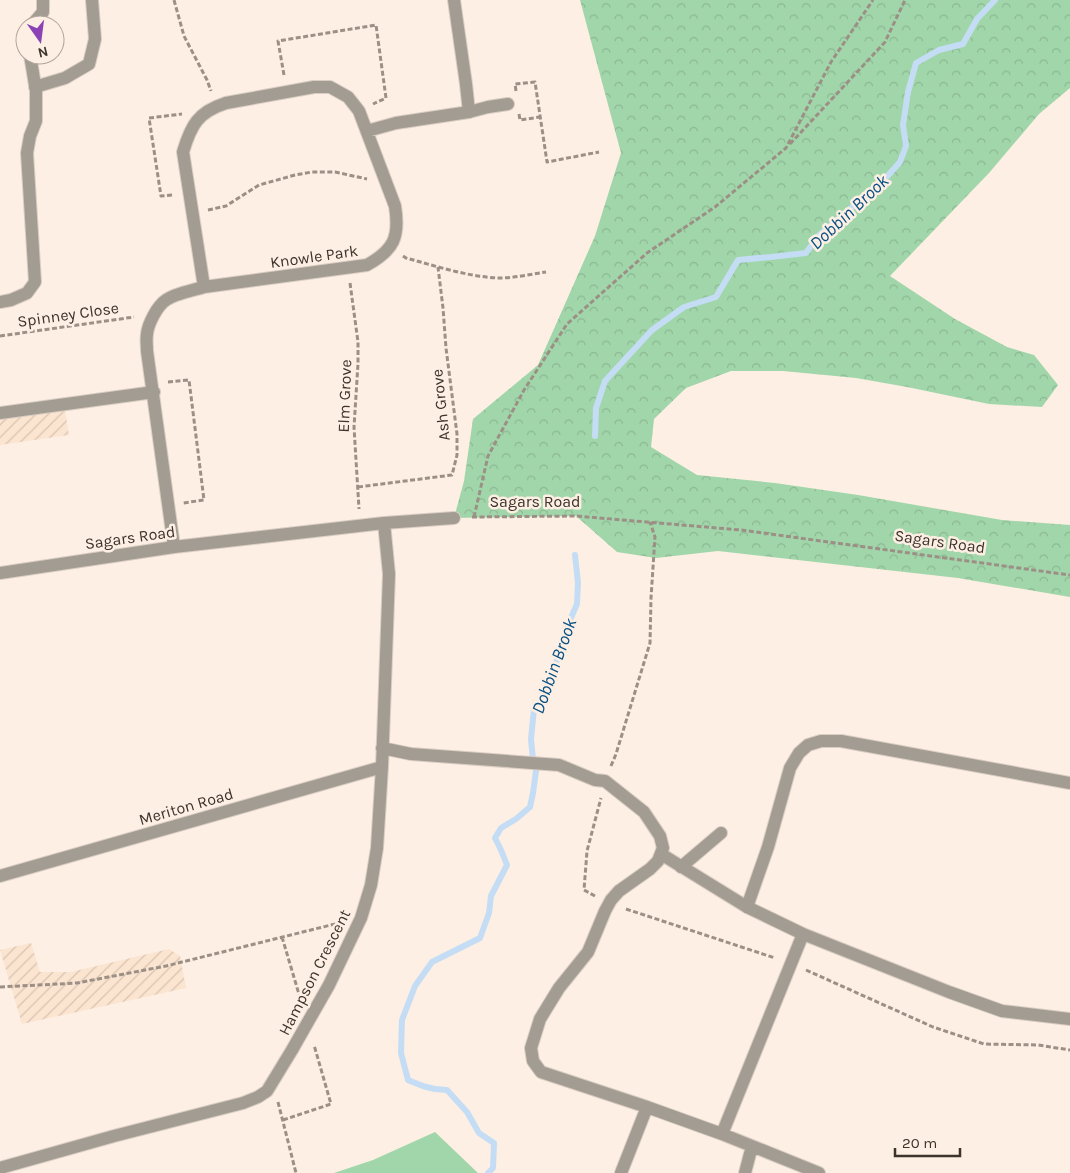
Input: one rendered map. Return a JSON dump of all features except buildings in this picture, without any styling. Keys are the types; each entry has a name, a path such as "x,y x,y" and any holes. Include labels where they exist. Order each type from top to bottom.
{"street":[{"path":"40,15 42,12 43,0"},
{"path":"35,87 65,78 89,64 94,39 92,0"},
{"path":"454,0 469,112"},
{"path":"0,302 11,300 27,293 35,282 27,153 30,136 36,121 35,87 32,65"},
{"path":"204,288 183,152 192,128 204,113 216,106 314,87 330,87 348,97 358,111 367,130 395,206 397,232 390,248"},
{"path":"367,130 396,123 469,112 488,106 508,104"},
{"name":"Knowle Park","path":"174,547 148,350 147,333 158,306 166,299 204,288 367,265 379,258 390,248"},
{"path":"0,413 153,388"},
{"name":"Sagars Road","path":"0,573 174,547 384,523 454,518"},
{"name":"Hampson Crescent","path":"0,1168 243,1103 258,1097 273,1082 329,985 361,918 371,885 377,848 382,767 389,574 384,523"},
{"path":"747,907 768,847 790,768 799,753 808,745 821,741 841,741 1070,783"},
{"path":"382,748 411,754 559,765 600,781 644,812 660,836 663,848 661,854 650,869 619,891 609,903 588,952 559,988 540,1019 531,1048 533,1061 541,1072 722,1134 820,1173"},
{"name":"Meriton Road","path":"0,876 382,767"},
{"path":"681,868 721,833"},
{"path":"661,854 747,907 803,934 1002,1011 1070,1019"},
{"path":"722,1134 803,934"},
{"path":"621,1173 647,1107"},
{"path":"744,1173 752,1146"}],"path":[{"path":"174,0 184,36 207,80 216,106"},
{"path":"786,148 831,62 873,0"},
{"path":"474,518 488,456 524,390 567,324 646,253 715,206 786,148 885,42 905,0"},
{"path":"287,93 278,42 376,25 386,98 358,111"},
{"path":"515,84 535,82 547,162 598,152"},
{"path":"192,213 226,206 258,185 312,172 335,172 385,181"},
{"path":"390,248 406,258 482,277 502,278 546,272"},
{"name":"Ash Grove","path":"358,487 452,474 457,455 457,434 438,267"},
{"name":"Elm Grove","path":"349,268 358,342 354,427 360,526"},
{"name":"Spinney Close","path":"0,336 140,316"},
{"path":"153,388 189,380 204,500 169,505"},
{"name":"Sagars Road","path":"454,518 576,516 741,530 1070,575"},
{"path":"650,522 655,537 650,643 616,754 600,781 588,852 584,890 609,903 790,963 933,1027 984,1044 1038,1045 1070,1050"},
{"path":"0,987 77,983 166,966 361,918"},
{"path":"282,937 330,1104 282,1120"},
{"path":"273,1082 296,1173"}],"shaded area":[{"path":"63,398 69,435 0,445 0,407"},
{"path":"31,943 40,972 71,972 169,949 180,956 186,988 22,1024 0,950"}],"green space":[{"path":"580,0 1070,0 1070,88 1039,114 989,173 890,276 955,319 1007,347 1034,355 1058,385 1042,407 989,404 856,378 783,371 731,371 686,388 654,419 651,447 697,475 775,483 858,495 1002,520 1070,525 1070,597 958,578 718,551 656,558 617,552 576,516 454,518 464,481 473,419 538,365 595,236 621,153"},
{"path":"435,1132 478,1173 334,1173 373,1160"}],"waterway":[{"name":"Dobbin Brook","path":"595,436 596,408 605,381 652,330 684,307 716,297 738,260 806,253 818,236 884,180 900,162 906,146 903,125 908,92 916,63 939,50 963,44 977,19 995,0"},
{"name":"Dobbin Brook","path":"488,1173 493,1168 494,1143 479,1133 467,1112 447,1090 427,1087 408,1080 401,1053 402,1020 415,986 432,962 480,938 489,913 491,896 507,865 495,838 501,828 516,819 530,807 536,771 531,739 534,709 545,694 552,677 566,629 577,604 578,583 575,555"}]}
